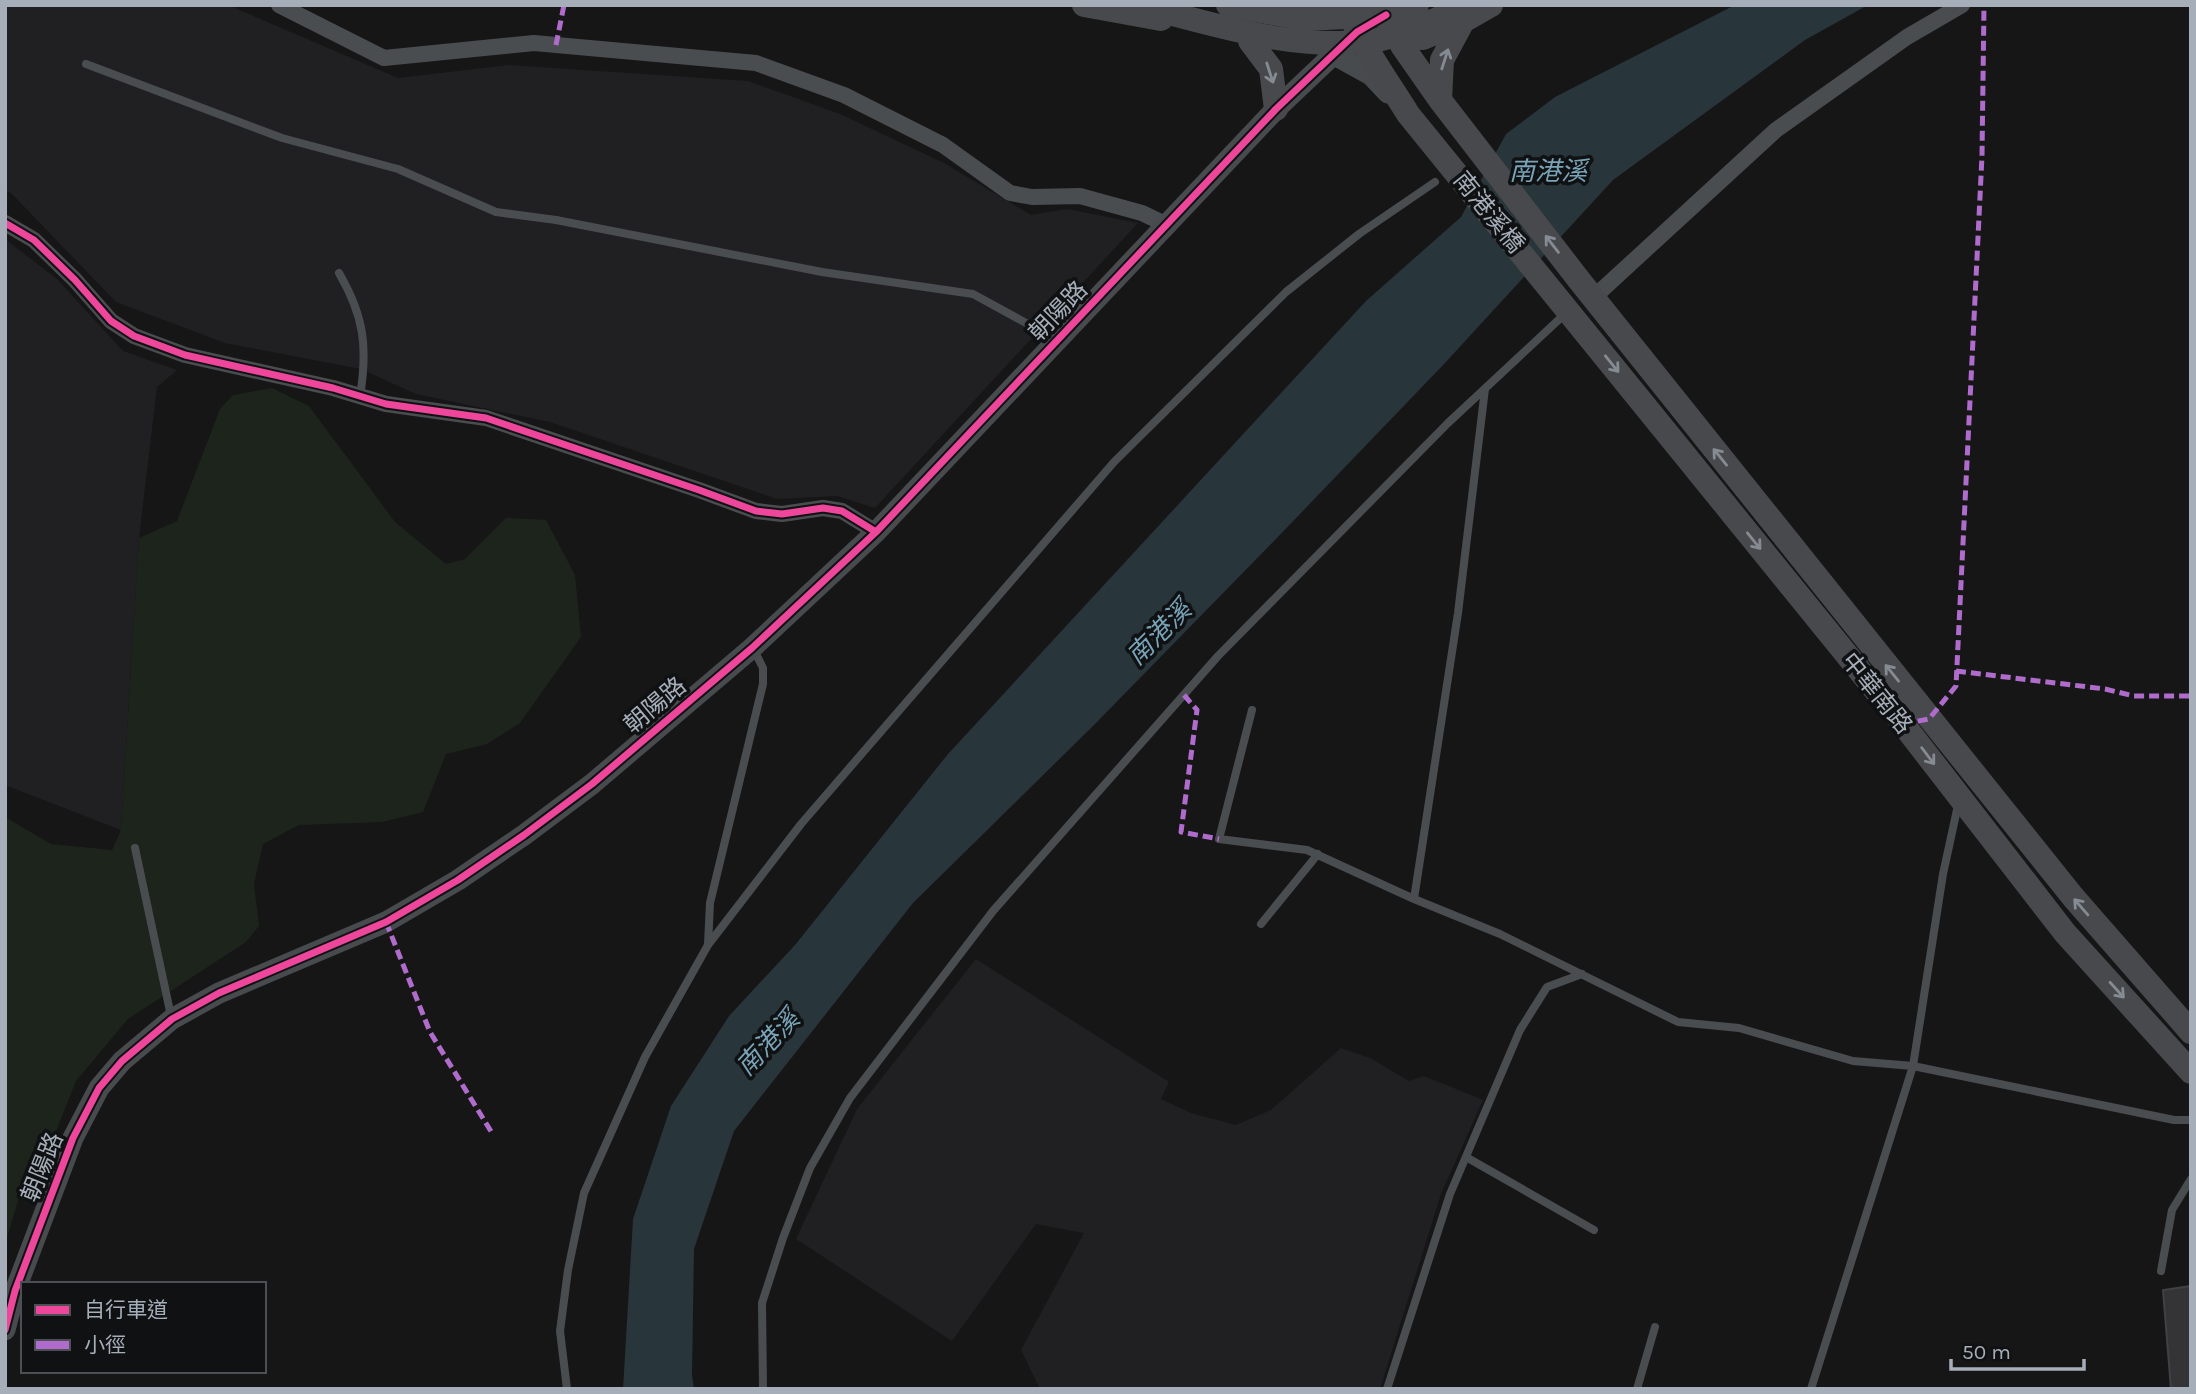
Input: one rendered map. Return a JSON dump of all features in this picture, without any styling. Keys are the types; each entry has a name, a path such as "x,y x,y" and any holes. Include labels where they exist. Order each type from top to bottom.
{"main road":[{"path":"1084,5 1177,22 1250,41 1333,54 1356,26 1386,10 1417,5"},
{"path":"1138,5 1288,40 1329,43 1373,40 1491,5"},
{"path":"1180,5 1296,30 1333,32 1369,29 1440,5"},
{"path":"1240,6 1356,26 1404,47 1465,13"},
{"name":"南港溪橋","path":"1386,10 1404,47 1440,100 1586,289"},
{"path":"1440,100 1442,60 1465,13"},
{"name":"南港溪橋","path":"1356,26 1408,114 1564,304"},
{"path":"1250,41 1271,69 1276,109"},
{"path":"1564,304 1586,289"},
{"name":"中華南路","path":"1586,289 1929,719 2111,941 2191,1032"},
{"name":"中華南路","path":"1564,304 1903,724 2065,933 2191,1072"},
{"path":"2087,957 2111,941"}],"street":[{"path":"279,5 384,58 534,43 756,63 844,94 943,145 1010,193 1032,197 1080,197 1142,213 1167,225"},
{"path":"1586,289 1776,130 1908,37 1962,5"},
{"path":"1333,54 1371,75 1408,114"},
{"name":"朝陽路","path":"5,1330 15,1291 73,1138 99,1088 122,1061 172,1019 219,993 386,922 458,880 592,784 752,648 876,532 1276,109 1333,54"},
{"path":"5,222 34,240 75,280 111,321 134,336 185,355 386,404 486,418 756,511 782,514 823,508 842,511 876,532"}],"lane":[{"path":"86,64 282,138 398,169 496,212 556,220 822,272 973,294 1057,340"},
{"path":"567,1389 560,1331 568,1270 584,1193 645,1057 708,945 801,824 1114,462 1286,292 1359,233 1435,182"},
{"path":"339,273 354,299 363,332 365,365 360,396"},
{"path":"763,1389 762,1303 810,1168 850,1098 993,911 1218,656 1485,389 1564,304"},
{"path":"1414,899 1458,613 1485,389"},
{"path":"708,945 710,903 763,684 762,668 752,648"},
{"path":"1252,710 1219,839 1307,849 1414,899 1500,934 1678,1022 1739,1028 1853,1061 1913,1066 2174,1120 2191,1120"},
{"path":"1811,1389 1913,1066 1943,874 1959,798"},
{"path":"135,848 172,1019"},
{"path":"1261,924 1318,855"},
{"path":"1387,1389 1450,1194 1520,1030 1547,987 1582,975"},
{"path":"1466,1157 1594,1230"},
{"path":"2161,1271 2172,1210 2191,1179"},
{"path":"1637,1389 1655,1327"}],"shaded area":[{"path":"5,5 228,5 398,78 509,65 748,81 840,114 944,163 1031,215 1067,209 1138,223 875,508 837,496 777,499 550,422 416,394 361,369 225,343 116,302 11,193 5,190"},
{"path":"5,239 57,279 123,351 177,370 157,387 139,538 121,830 5,785"},
{"path":"272,388 309,406 395,522 446,564 465,559 506,518 546,520 575,575 581,637 520,723 487,744 446,754 423,812 382,822 299,825 263,844 254,884 259,926 246,942 128,1019 76,1081 53,1139 21,1191 5,1244 5,817 51,844 112,850 121,830 139,538 177,521 220,409 233,395"},
{"path":"976,959 1169,1082 1161,1099 1191,1113 1236,1125 1271,1110 1341,1048 1372,1059 1409,1081 1424,1076 1483,1100 1441,1194 1380,1389 1040,1389 1021,1350 1084,1233 1036,1224 952,1341 796,1239 857,1109"}],"water":[{"name":"南港溪","path":"1735,5 1868,5 1805,40 1613,180 1445,363 1274,541 1094,725 913,903 734,1131 694,1249 694,1389 623,1389 633,1219 671,1106 729,1016 795,945 948,754 1366,301 1461,217 1506,134 1555,97"}],"building":[{"path":"2191,1286 2191,1389 2171,1389 2163,1290"}],"marked path":[{"path":"556,45 564,5"},
{"path":"1903,724 1929,719 1956,686 1982,156 1984,5"},
{"path":"1956,671 2105,689 2134,696 2191,696"},
{"path":"1184,695 1197,710 1181,832 1219,839"},
{"path":"386,922 430,1032 492,1133"}],"cycle path":[{"path":"5,1330 15,1291 73,1138 99,1088 122,1061 172,1019 219,993 386,922 458,880 592,784 752,648 876,532 1276,109 1357,32 1386,15"},
{"path":"5,223 34,240 75,280 111,321 134,336 185,355 333,388 386,404 486,418 756,511 782,514 823,508 842,511 876,532"}]}
